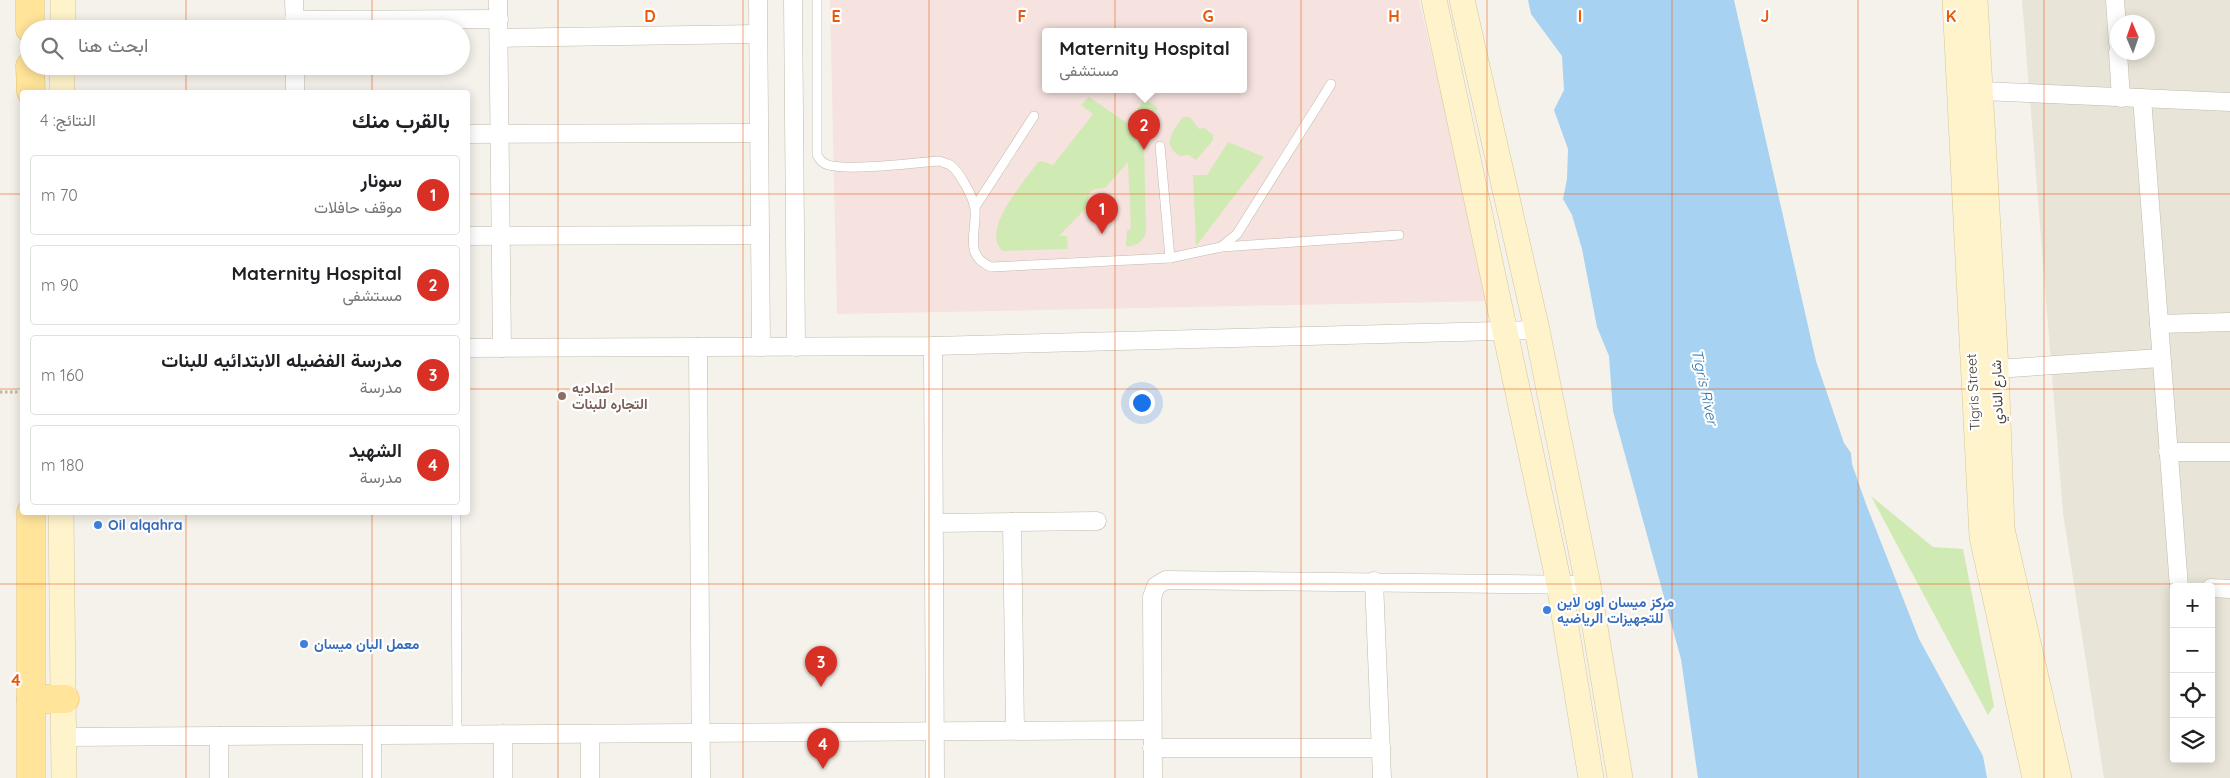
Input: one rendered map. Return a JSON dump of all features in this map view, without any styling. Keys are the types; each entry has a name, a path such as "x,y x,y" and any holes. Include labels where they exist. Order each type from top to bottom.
{"main road":[{"path":"30,0 30,20"},
{"path":"30,75 30,90"},
{"path":"31,515 31,778"},
{"path":"31,699 65,700"}],"street":[{"path":"63,0 63,20"},
{"path":"294,0 294,20"},
{"path":"498,0 502,348"},
{"path":"758,0 760,347"},
{"path":"793,0 796,347"},
{"path":"1434,0 1559,584 1591,778"},
{"path":"1462,0 1538,330 1588,585 1620,778"},
{"name":"Tigris Street","path":"1955,0 1982,537 2035,778"},
{"name":"شارع النادي","path":"1975,0 1996,369 2002,529 2059,778"},
{"path":"2115,0 2116,15"},
{"path":"457,20 498,19"},
{"path":"499,38 758,34"},
{"path":"2118,60 2120,98"},
{"path":"62,75 62,90"},
{"path":"295,75 295,90"},
{"path":"1980,91 2230,102"},
{"path":"2142,98 2179,583"},
{"path":"470,134 759,133"},
{"path":"470,236 760,235"},
{"path":"2159,324 2230,322"},
{"path":"470,348 933,346 1538,330"},
{"path":"933,346 935,778"},
{"path":"698,347 700,778"},
{"path":"1996,369 2161,358"},
{"path":"2168,452 2230,452"},
{"path":"61,515 65,700 64,778"},
{"path":"934,523 1098,521"},
{"path":"1012,522 1015,730"},
{"path":"1153,778 1152,597 1156,586 1166,580 1588,585"},
{"path":"1374,581 1382,778"},
{"path":"2215,588 2230,588"},
{"path":"64,737 1152,730"},
{"path":"503,734 503,778"},
{"path":"590,734 590,778"},
{"path":"372,735 372,778"},
{"path":"219,736 219,778"},
{"path":"1152,748 1381,748"}],"lane":[{"path":"817,0 816,155 828,165 848,166 939,161 950,165 959,174 975,207 973,250 981,262 991,267 1170,258 1221,247 1399,235"},
{"path":"1221,247 1241,228 1331,84"},
{"path":"975,207 1034,116"},
{"path":"1160,146 1170,258"},
{"path":"456,515 457,734"}],"path":[{"path":"0,392 20,392"}],"shaded area":[{"path":"830,0 1419,0 1490,301 837,314"},
{"path":"2022,0 2230,0 2230,778 2104,778 2063,513"}],"green space":[{"path":"1089,97 1127,123 1145,99 1158,108 1139,131 1144,138 1146,233 1138,243 1126,247 1127,231 1131,228 1128,162 1105,188 1094,189 1089,194 1087,207 1059,236 1067,236 1068,249 1003,251 997,242 997,231 1000,219 1007,206 1038,162 1042,161 1053,165 1093,114 1081,105"},
{"path":"1183,117 1190,117 1199,129 1204,128 1213,135 1213,140 1196,160 1189,155 1180,156 1171,147 1170,143 1173,133"},
{"path":"1228,142 1264,157 1196,246 1193,175 1207,175"},
{"path":"1871,496 1933,547 1963,549 1994,706 1988,715"}],"water":[{"name":"Tigris River","path":"1528,0 1734,0 1816,361 1844,443 1851,453 1852,464 1866,504 1919,639 1983,756 1987,778 1698,778 1681,659 1613,411 1609,356 1597,327 1582,249 1572,215 1563,199 1567,179 1568,149 1554,110 1564,90 1562,56 1531,14"}],"place":[{"name":"Maternity Hospital","path":"1144,150"},
{"name":"سونار","path":"1102,234"},
{"name":"اعداديه التجاره للبنات","path":"562,396"},
{"name":"Oil alqahra","path":"98,525"},
{"name":"مركز ميسان اون لاين للتجهيزات الرياضيه","path":"1547,610"},
{"name":"معمل البان ميسان","path":"304,644"},
{"name":"مدرسة الفضيله الابتدائيه للبنات","path":"821,687"},
{"name":"الشهيد","path":"823,769"}]}
